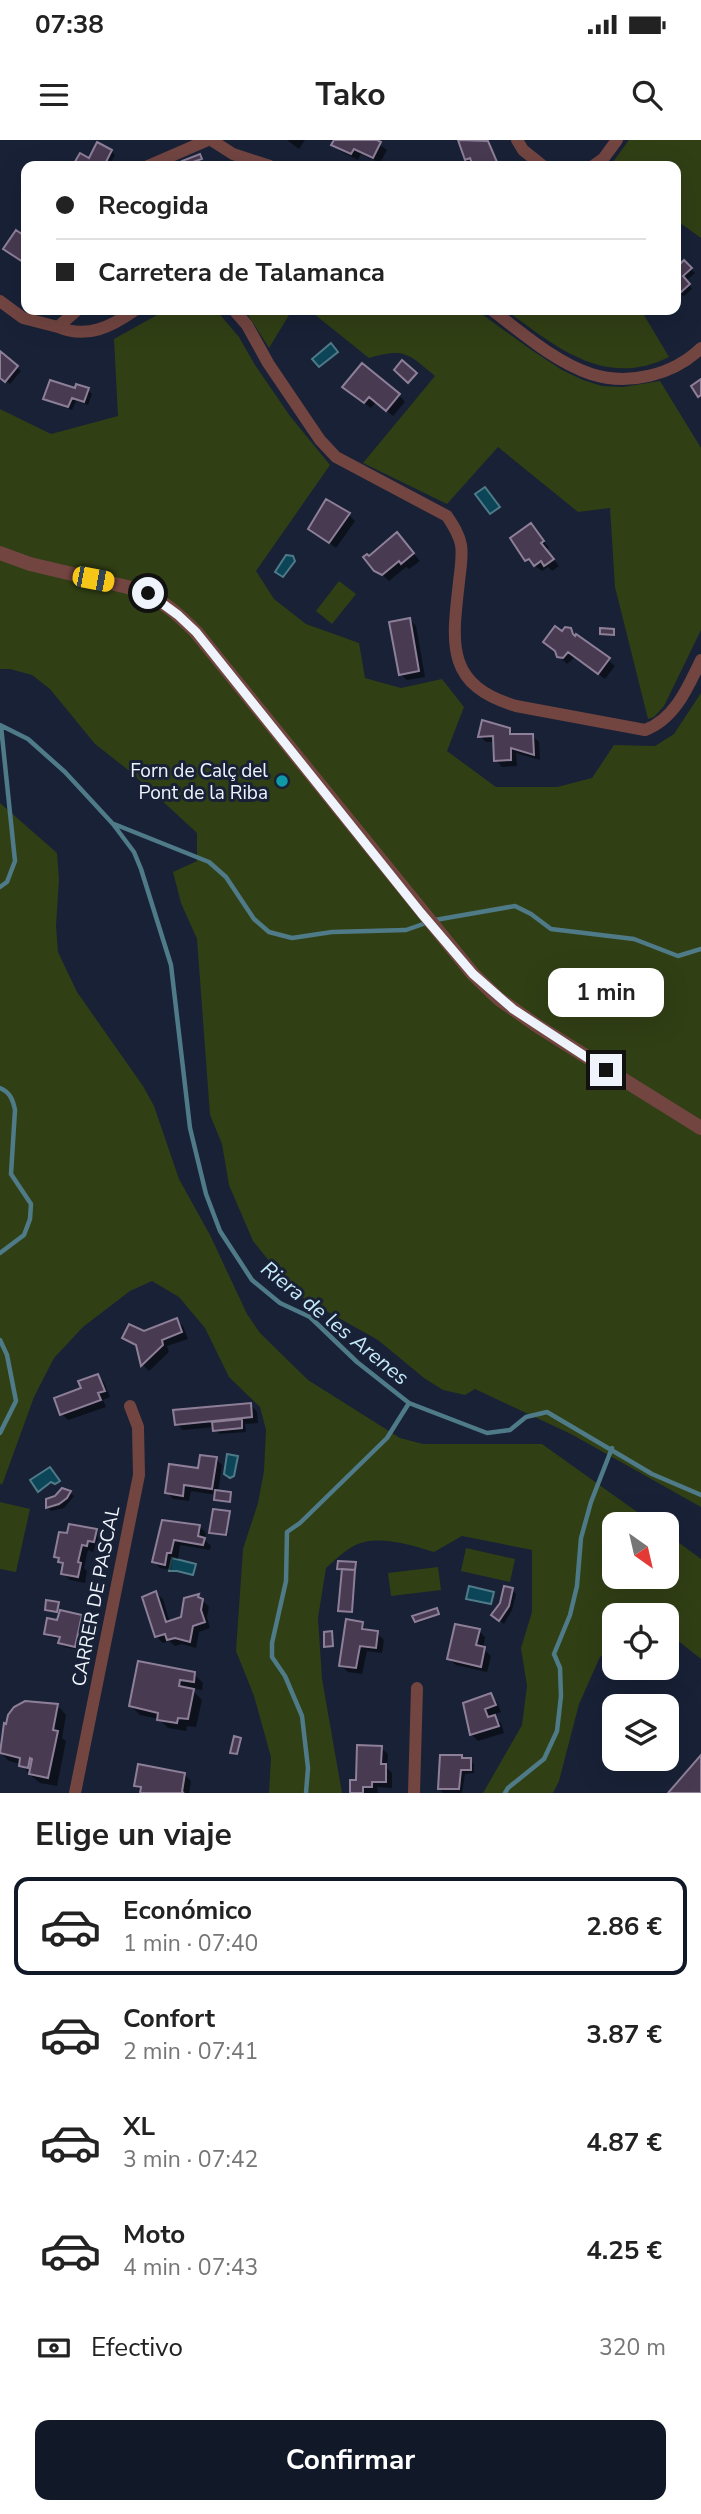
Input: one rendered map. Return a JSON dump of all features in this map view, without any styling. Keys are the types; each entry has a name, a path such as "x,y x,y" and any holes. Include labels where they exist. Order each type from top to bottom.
{"street":[{"path":"160,161 209,140 233,154 255,161"},
{"path":"517,140 536,161"},
{"path":"600,161 617,140"},
{"path":"0,301 23,318 84,334 104,328 126,315"},
{"path":"58,327 71,315"},
{"path":"238,315 314,431 336,457 447,516 456,530 462,548 454,635 457,658 468,678 484,693 516,706 645,730 659,725 673,710 701,660"},
{"path":"499,315 552,353 592,374 634,378 654,375 676,366 701,348"},
{"path":"0,553 30,564 148,593 178,615 196,632 409,898 480,981 513,1009 701,1128"},
{"name":"CARRER DE PASCAL","path":"75,1793 139,1475 138,1427 130,1406"},
{"path":"414,1793 417,1688"}],"green space":[{"path":"629,140 701,140 701,238 681,224 681,161 614,161"},
{"path":"157,315 220,315 239,337 290,416 330,465 256,571 274,599 306,624 359,643 365,678 401,688 442,679 464,707 447,751 496,787 557,787 592,778 614,745 655,746 674,734 701,693 701,1507 571,1434 475,1389 465,1395 443,1390 378,1340 296,1294 253,1241 229,1185 222,1144 210,1115 197,939 181,903 173,872 197,861 197,833 132,773 95,744 50,689 32,675 0,669 0,409 51,434 118,416 114,339"},
{"path":"248,315 289,315 269,348"},
{"path":"315,315 483,315 562,370 583,380 602,386 623,387 660,381 701,448 701,630 664,706 654,717 648,719 615,587 610,508 578,512 498,447 447,504 363,463 435,376 418,362 398,353 369,358"},
{"path":"513,315 644,315 669,357 646,366 602,366 563,350"},
{"path":"339,581 356,594 332,624 316,611"},
{"path":"0,803 57,853 58,952 77,992 154,1106 179,1179 210,1235 247,1314 260,1333 308,1380 400,1438 423,1444 542,1444 637,1512 602,1512 602,1589 679,1589 679,1543 701,1559 701,1659 679,1642 679,1603 602,1603 602,1655 579,1704 559,1781 553,1793 483,1793 522,1725 527,1686 521,1648 532,1612 532,1550 462,1536 434,1552 393,1542 361,1543 345,1551 326,1568 318,1618 322,1679 342,1793 269,1793 271,1757 254,1696 236,1651 243,1549 258,1503 264,1471 266,1430 260,1407 229,1377 205,1328 179,1297 152,1281 130,1291 83,1327 54,1358 34,1397 2,1485"},
{"path":"0,1502 30,1509 16,1572 0,1569"},
{"path":"466,1548 515,1559 510,1582 461,1571"},
{"path":"438,1567 441,1590 391,1596 388,1573"}],"water":[{"path":"331,343 338,352 319,367 312,359"},
{"path":"485,487 500,507 490,514 475,494"},
{"path":"286,555 293,556 295,561 283,577 275,572"},
{"path":"227,1454 238,1456 234,1476 230,1478 224,1474"},
{"path":"50,1467 60,1481 55,1484 51,1482 38,1492 30,1480"},
{"path":"172,1558 196,1564 193,1575 169,1571"},
{"path":"469,1586 494,1592 491,1604 466,1599"}],"building":[{"path":"334,140 381,142 373,158 354,149 351,154 331,145"},
{"path":"458,140 488,141 497,161 471,161 470,158 465,160"},
{"path":"97,142 112,150 106,161 75,161 80,153 89,158"},
{"path":"200,154 202,159 196,161 182,161"},
{"path":"16,230 21,234 21,261 3,249"},
{"path":"684,260 692,268 683,276 690,284 681,292 681,263"},
{"path":"0,351 18,366 5,382 0,378"},
{"path":"402,360 417,373 408,383 394,370"},
{"path":"362,363 400,394 386,411 369,397 364,403 342,387"},
{"path":"701,379 701,395 698,397 691,386"},
{"path":"50,380 75,388 76,384 89,388 84,402 72,398 68,407 43,399"},
{"path":"326,499 350,513 329,543 308,529"},
{"path":"531,523 544,541 541,543 554,559 544,566 541,561 534,566 529,559 525,561 510,538"},
{"path":"397,532 414,553 382,575 374,571 363,557 367,554 369,556"},
{"path":"410,618 419,671 399,675 389,622"},
{"path":"555,626 562,631 565,627 571,628 575,636 576,634 610,658 598,674 568,652 563,658 557,657 555,651 543,642"},
{"path":"600,628 614,629 614,635 600,634"},
{"path":"482,720 510,728 510,734 533,734 534,755 511,748 511,760 494,761 493,736 478,737"},
{"path":"177,1318 182,1332 162,1340 163,1345 141,1366 136,1345 122,1338 129,1324 144,1331"},
{"path":"98,1374 105,1391 98,1393 101,1400 60,1415 54,1398 81,1388 78,1381"},
{"path":"251,1403 252,1417 175,1425 173,1410"},
{"path":"242,1419 242,1428 213,1431 212,1422"},
{"path":"200,1455 217,1457 212,1489 184,1485 183,1496 165,1493 169,1464 198,1468"},
{"path":"62,1488 71,1491 67,1498 46,1508 46,1499 55,1496"},
{"path":"215,1490 231,1492 230,1502 214,1500"},
{"path":"213,1509 230,1511 226,1535 209,1533"},
{"path":"162,1520 200,1525 198,1536 205,1538 203,1545 174,1540 171,1553 167,1553 165,1565 152,1562"},
{"path":"69,1524 97,1529 94,1542 88,1541 87,1546 82,1545 78,1577 61,1574 63,1563 54,1557 59,1532 67,1533"},
{"path":"338,1561 356,1562 355,1570 337,1569"},
{"path":"342,1569 355,1570 352,1612 338,1611"},
{"path":"504,1586 513,1588 509,1606 499,1621 491,1615 500,1603"},
{"path":"156,1591 166,1622 181,1617 184,1598 199,1594 198,1597 203,1599 201,1610 205,1622 193,1626 190,1642 175,1638 167,1640 165,1634 155,1637 142,1597"},
{"path":"46,1600 59,1602 57,1612 45,1610"},
{"path":"437,1608 439,1614 415,1622 412,1616"},
{"path":"60,1610 82,1615 75,1647 58,1643 60,1637 44,1634 47,1618 57,1620"},
{"path":"346,1619 363,1622 362,1629 378,1631 376,1648 360,1646 356,1668 339,1666"},
{"path":"455,1624 480,1629 476,1645 485,1647 481,1667 447,1659"},
{"path":"332,1631 333,1646 324,1647 324,1632"},
{"path":"138,1661 195,1672 194,1682 180,1680 179,1686 194,1689 188,1719 178,1718 177,1723 157,1720 158,1713 129,1706"},
{"path":"491,1693 496,1705 485,1709 488,1717 495,1715 499,1726 470,1735 463,1703"},
{"path":"25,1701 58,1704 53,1730 58,1731 48,1778 29,1774 32,1759 30,1758 28,1768 19,1766 20,1758 0,1753 4,1723 6,1724 14,1707"},
{"path":"234,1736 241,1738 237,1754 230,1753"},
{"path":"357,1745 382,1746 381,1764 386,1764 386,1782 372,1782 372,1787 363,1787 363,1793 350,1793 350,1780 356,1780"},
{"path":"440,1755 462,1755 462,1758 471,1758 471,1770 461,1770 459,1789 438,1789"},
{"path":"701,1755 701,1793 668,1793"},
{"path":"138,1764 185,1773 184,1793 140,1793 141,1787 134,1786"}],"waterway":[{"name":"Riera de les Arenes","path":"0,725 28,739 65,772 113,824 134,852 171,965 190,1128 206,1194 220,1231 252,1280 280,1303 310,1317 357,1362 409,1403 487,1433 510,1430 526,1417 547,1412 652,1474 701,1495"},
{"path":"0,887 7,882 15,861 1,726"},
{"path":"114,824 209,862 226,877 254,919 269,932 292,938 332,932 406,930 426,923"},
{"path":"435,920 515,906 551,929 634,939 678,956 701,949"},
{"path":"0,1088 10,1097 15,1110 11,1174 31,1204 30,1219 24,1235 0,1253"},
{"path":"0,1340 7,1355 16,1401 0,1433"},
{"path":"306,1793 308,1768 302,1716 285,1676 272,1657 272,1643 286,1581 287,1532 300,1523 387,1438 409,1403"},
{"path":"505,1793 544,1759 557,1731 561,1696 560,1668 554,1654 570,1615 577,1586 581,1538 591,1502 612,1448"}],"place":[{"name":"Forn de Calç del Pont de la Riba","path":"282,781"}],"route":[{"path":"148,593 196,632 473,974 499,999 606,1070"}]}
